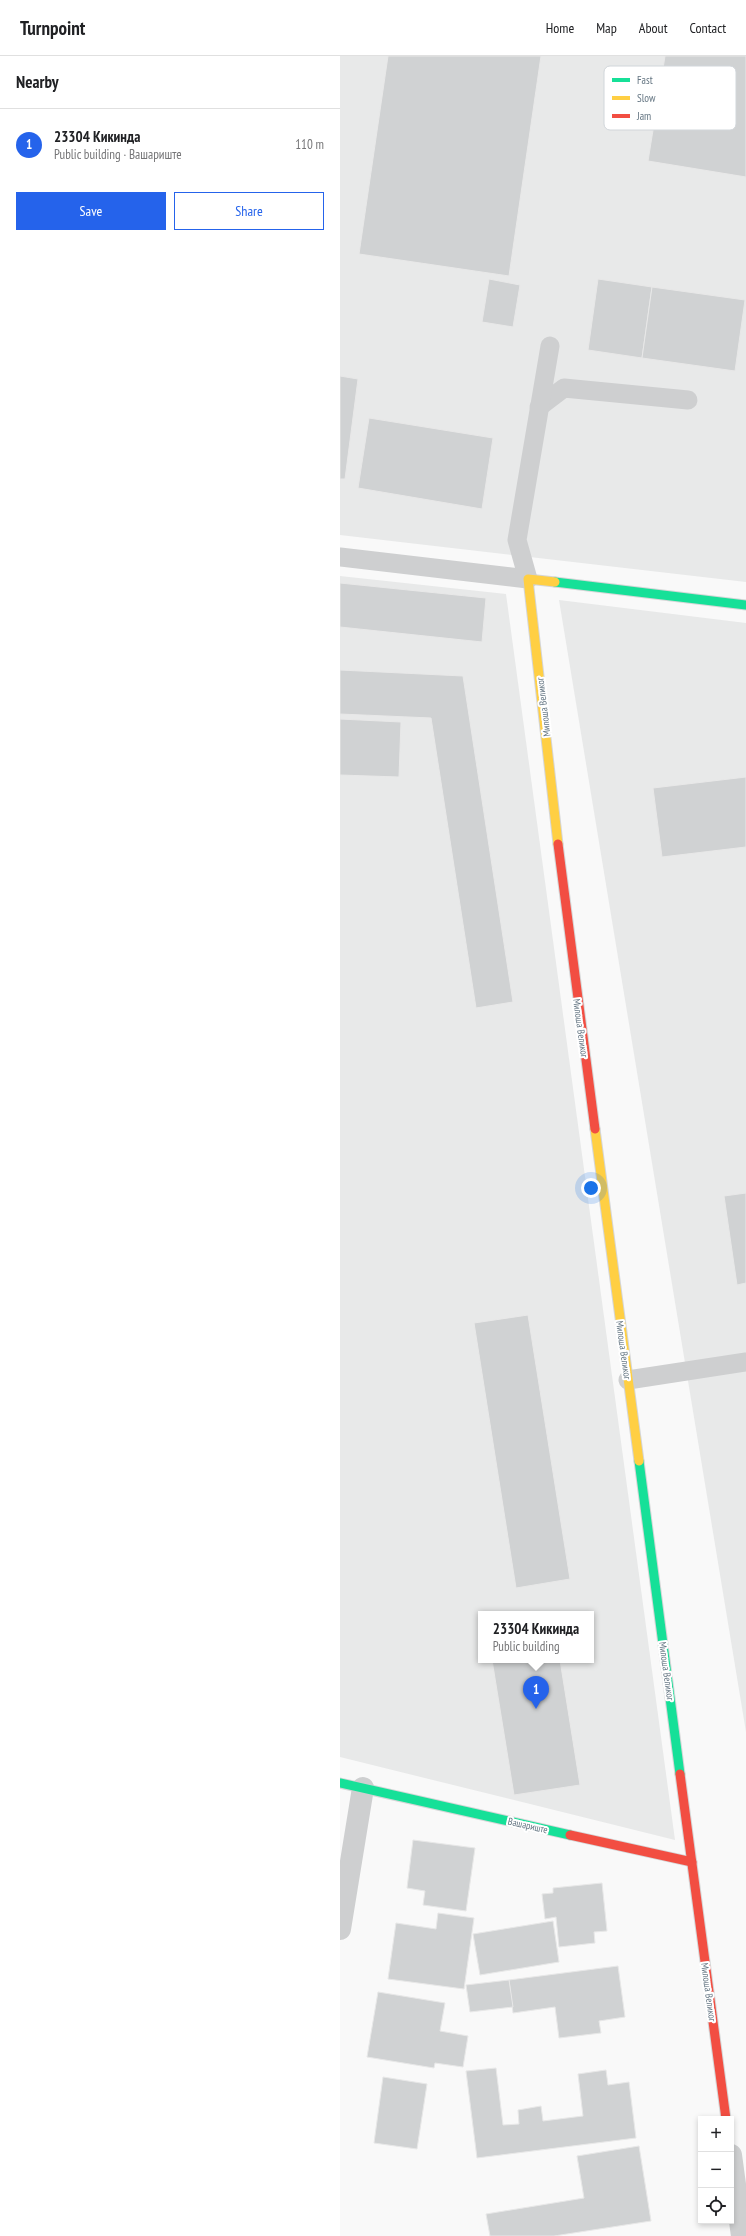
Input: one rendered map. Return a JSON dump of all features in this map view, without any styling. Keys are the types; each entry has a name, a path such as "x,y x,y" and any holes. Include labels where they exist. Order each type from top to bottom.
{"street":[{"path":"528,579 746,605"},
{"name":"Милоша Великог","path":"528,579 569,937 726,2116"},
{"name":"Вашариште","path":"340,1783 692,1862"},
{"path":"340,1930 363,1788"},
{"path":"734,2177 742,2236"}],"lane":[{"path":"340,557 528,579 517,540 550,346"},
{"path":"540,407 564,388 688,400"},
{"path":"628,1380 746,1362"}],"shaded area":[{"path":"340,56 746,56 746,582 340,535"},
{"path":"340,576 506,594 675,1840 340,1757"},
{"path":"559,600 746,623 746,1732"}],"building":[{"path":"388,56 541,56 509,276 359,254"},
{"path":"665,56 746,56 746,177 648,161 653,130 736,130 736,66 663,66"},
{"path":"489,279 520,285 513,327 482,322"},
{"path":"598,279 652,287 642,358 588,350"},
{"path":"652,287 745,300 735,371 642,358"},
{"path":"340,376 358,379 345,479 340,479"},
{"path":"369,418 493,438 482,509 358,488"},
{"path":"340,583 486,598 482,642 340,627"},
{"path":"340,670 463,676 513,1002 476,1008 431,718 340,714"},
{"path":"340,719 401,722 399,777 340,775"},
{"path":"746,777 746,847 662,857 653,788"},
{"path":"746,1193 746,1283 737,1285 724,1196"},
{"path":"528,1315 570,1579 516,1588 474,1323"},
{"path":"492,1663 560,1663 580,1785 514,1795"},
{"path":"413,1840 475,1848 466,1911 423,1905 425,1891 407,1888"},
{"path":"602,1883 607,1931 594,1932 595,1943 559,1947 556,1917 545,1919 542,1894 553,1893 553,1888"},
{"path":"438,1913 474,1918 464,1989 388,1979 396,1923 436,1929"},
{"path":"553,1921 559,1962 480,1975 473,1934"},
{"path":"618,1966 625,2017 599,2021 601,2033 559,2038 555,2007 513,2013 509,1980"},
{"path":"509,1980 513,2007 470,2012 466,1985"},
{"path":"378,1992 445,2003 440,2031 468,2036 463,2067 435,2063 434,2068 367,2057"},
{"path":"496,2068 503,2125 519,2124 518,2110 541,2106 543,2121 583,2116 578,2074 606,2070 608,2085 629,2082 636,2138 477,2158 466,2071"},
{"path":"383,2077 427,2084 417,2149 374,2143"},
{"path":"639,2146 651,2221 554,2236 490,2236 486,2214 584,2198 577,2156"}],"traffic: fast":[{"path":"555,582 746,605"},
{"path":"639,1461 680,1774"},
{"path":"340,1783 570,1835"}],"traffic: slow":[{"path":"555,582 528,579 558,844"},
{"path":"595,1129 639,1461"}],"traffic: jam":[{"path":"558,844 595,1129"},
{"path":"680,1774 726,2116"},
{"path":"570,1835 692,1862"}],"place":[{"name":"23304 Кикинда","path":"536,1709"}]}
